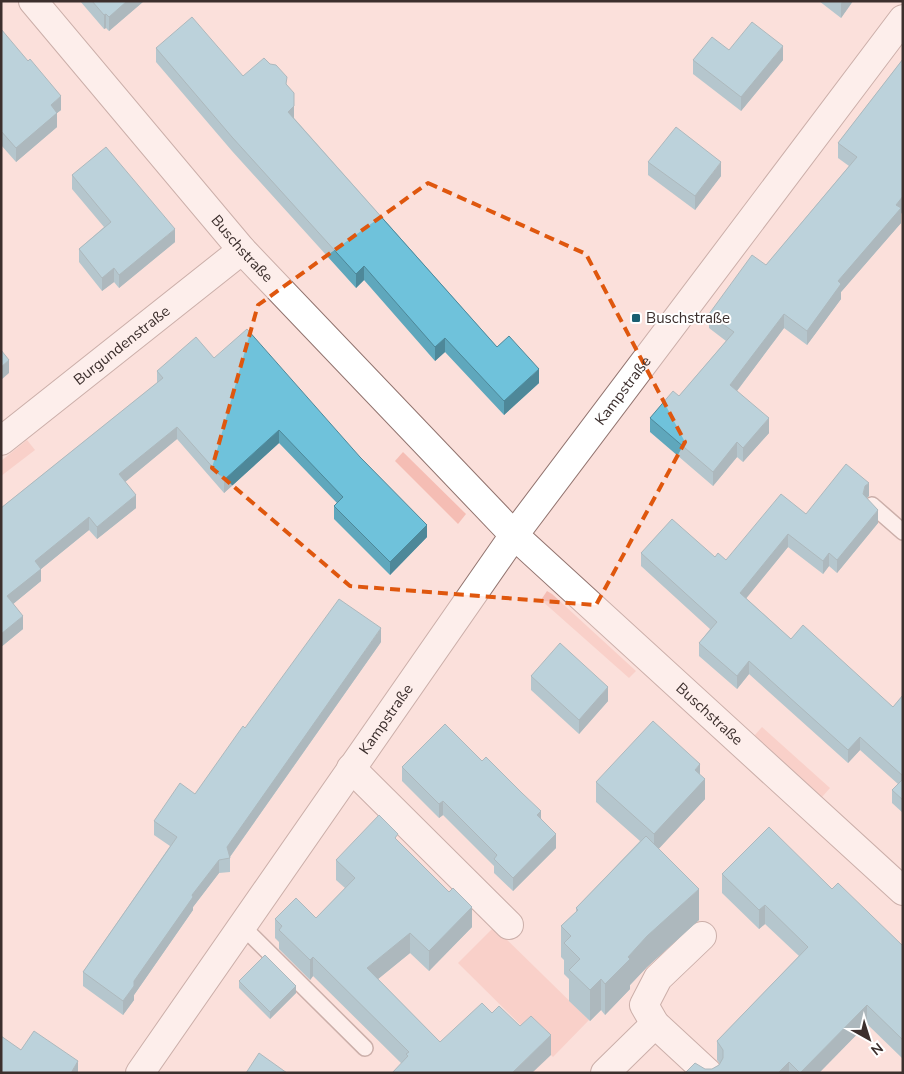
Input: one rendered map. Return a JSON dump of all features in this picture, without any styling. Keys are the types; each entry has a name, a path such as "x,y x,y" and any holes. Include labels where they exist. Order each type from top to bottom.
{"street":[{"name":"Buschstraße","path":"33,1 242,250 514,535 903,892"},
{"name":"Kampstraße","path":"140,1073 514,535 903,19"},
{"name":"Burgundenstraße","path":"1,441 242,250"},
{"name":"Kampstraße","path":"352,768 509,924"},
{"path":"702,936 658,978 644,1006 655,1024 708,1073"},
{"path":"605,1073 655,1024"}],"lane":[{"path":"872,505 903,532"},
{"path":"242,926 366,1048"}],"highlighted area":[{"path":"428,183 586,254 685,442 596,605 350,586 212,468 258,305"}],"shaded area":[{"path":"27,440 35,450 1,476 1,461"},
{"path":"403,452 466,514 458,524 395,461"},
{"path":"547,591 636,671 629,678 541,600"},
{"path":"762,727 830,788 822,797 754,736"},
{"path":"494,927 589,1020 553,1057 458,963"}],"building":[{"path":"92,1 127,1 109,17 106,14 104,15"},
{"path":"192,17 243,76 264,58 270,64 276,65 287,77 286,84 294,93 294,106 288,112 497,347 509,336 539,369 504,401 445,338 435,347 364,266 356,274 232,137 156,48"},
{"path":"752,22 783,46 741,97 693,60 712,37 729,50"},
{"path":"1,29 28,61 30,59 61,96 51,105 57,113 16,148 1,131"},
{"path":"903,59 903,196 896,205 901,208 838,281 841,284 807,331 784,314 730,385 769,418 743,448 737,442 713,472 650,418 673,391 679,396 734,332 709,314 752,255 766,265 857,157 838,143"},
{"path":"676,127 721,162 695,196 648,162"},
{"path":"106,147 175,229 119,275 114,268 102,278 79,249 111,222 72,175"},
{"path":"247,329 360,457 427,525 390,562 334,506 343,497 279,430 224,480 177,427 119,474 136,495 97,527 89,517 35,561 41,569 7,596 23,616 1,634 1,508 163,378 157,371 196,337 214,358"},
{"path":"1,350 9,360 1,367"},
{"path":"846,464 869,483 865,486 863,494 878,510 837,560 829,553 823,561 788,534 740,593 791,639 803,625 893,707 903,695 903,776 860,737 848,750 749,661 737,676 699,643 717,622 641,553 672,519 715,557 718,553 726,560 781,494 806,514"},
{"path":"339,599 381,628 227,847 230,858 219,860 192,895 193,897 134,981 134,986 123,1001 83,972 177,837 154,821 180,783 195,794 243,726 245,728"},
{"path":"560,643 608,687 579,720 531,676"},
{"path":"653,721 700,764 695,770 705,779 654,834 596,782"},
{"path":"445,724 482,761 486,757 541,811 537,815 556,834 513,878 494,859 497,855 443,801 439,804 402,767"},
{"path":"903,779 903,800 892,790"},
{"path":"379,815 398,834 395,838 449,892 453,888 472,907 429,951 410,933 367,968 440,1042 482,1003 492,1013 499,1006 520,1026 531,1016 551,1035 512,1073 392,1073 408,1056 406,1054 409,1052 313,957 310,960 279,930 282,926 275,919 296,898 316,918 355,878 336,860"},
{"path":"769,827 832,889 838,883 903,946 903,1040 867,1005 800,1073 789,1062 778,1073 685,1073 695,1063 705,1069 712,1069 719,1065 723,1058 723,1050 717,1041 808,947 765,905 759,910 722,874"},
{"path":"646,836 699,889 647,936 628,957 630,959 605,984 601,979 590,990 569,970 580,959 564,943 571,936 561,926"},
{"path":"265,955 296,986 270,1012 239,981"},
{"path":"34,1031 78,1061 71,1073 1,1073 1,1036 21,1050"},
{"path":"259,1053 287,1073 246,1073"}],"place":[{"name":"Buschstraße","path":"636,318"}]}
